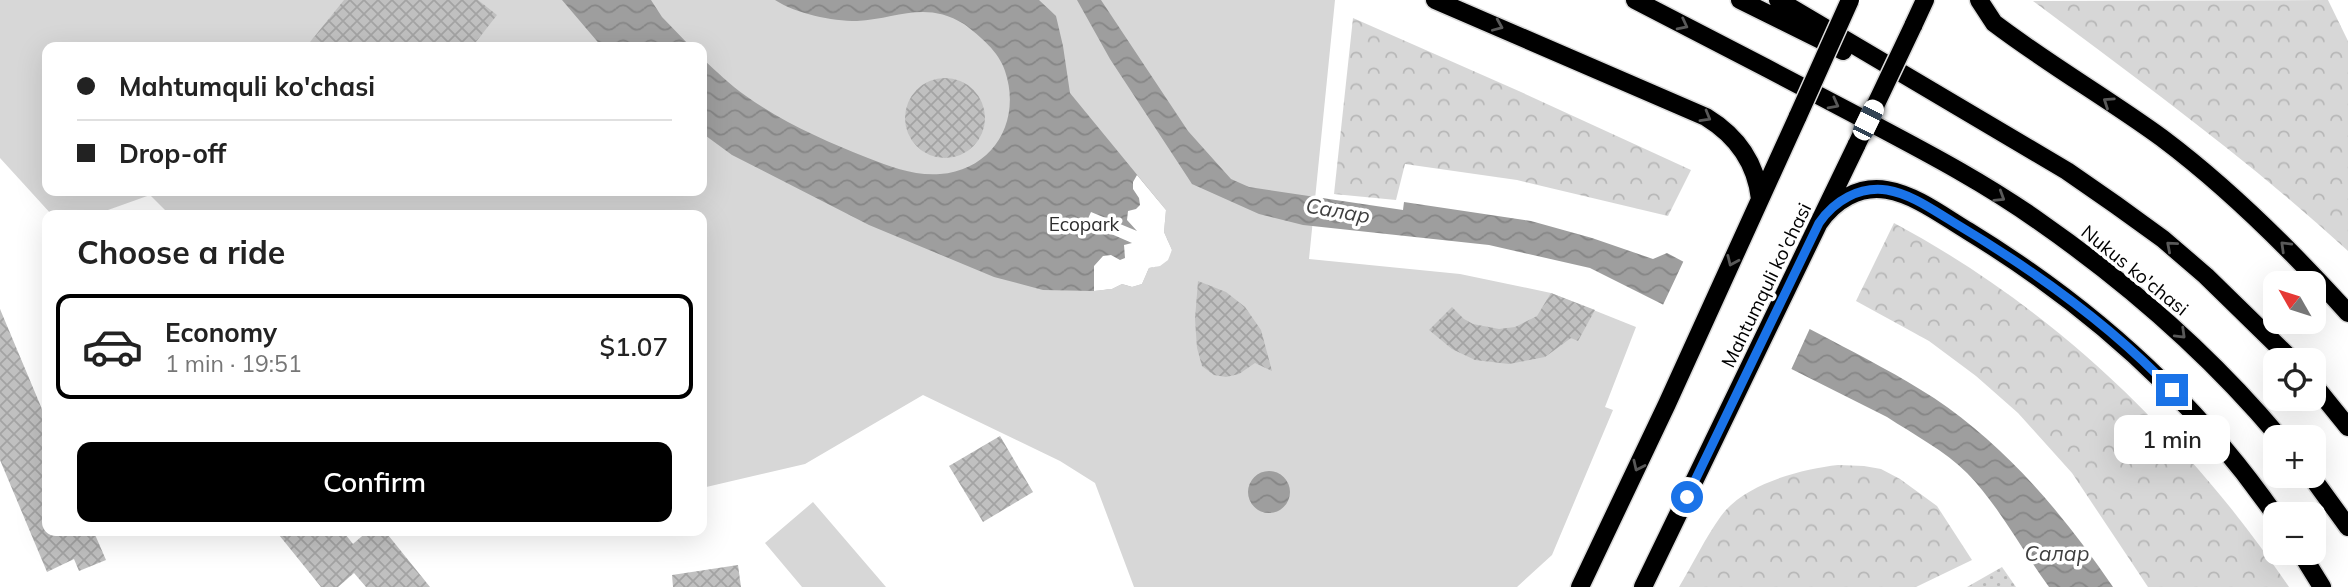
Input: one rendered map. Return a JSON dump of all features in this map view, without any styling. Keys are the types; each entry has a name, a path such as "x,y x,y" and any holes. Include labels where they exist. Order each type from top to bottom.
{"main road":[{"path":"1435,0 1706,117 1728,132 1745,152 1755,175 1760,199"},
{"name":"Nukus ko'chasi","path":"1635,0 1942,161 2038,220 2129,288 2213,365 2269,425"},
{"path":"1740,0 1966,112"},
{"path":"1778,0 1966,112"},
{"name":"Mahtumquli ko'chasi","path":"1580,587 1667,404 1850,0"},
{"name":"Mahtumquli ko'chasi","path":"1643,587 1926,0"},
{"path":"1979,0 1994,23 2162,138 2226,191 2290,250 2348,313"},
{"name":"Nukus ko'chasi","path":"1966,112 2067,172 2163,239 2249,316 2280,348"},
{"path":"1819,223 1828,210 1852,195 1877,189 1888,190 1910,198 2008,256 2091,315 2156,373 2220,444 2265,502"},
{"path":"2326,400 2348,427"},
{"path":"2320,488 2348,527"},
{"path":"2308,565 2322,587"}],"green space":[{"name":"Ecopark","path":"0,0 1335,0 1309,259 1460,274 1551,293 1636,327 1605,407 1613,410 1552,555 1517,587 1134,587 1095,483 1060,461 923,395 805,464 707,487 707,210 165,210 151,196 707,196 707,42 42,42 42,196 147,196 108,210 47,210 0,158"},
{"path":"2328,0 2348,41 2348,251 2233,153 2033,1"},
{"path":"1353,18 1691,170 1668,216 1517,180 1405,164 1396,200 1334,194"},
{"path":"1894,223 1953,257 2063,336 2161,428 2249,532 2263,551 2263,565 2273,565 2289,587 2148,587 2072,473 2018,413 1976,376 1929,341 1856,301"},
{"path":"1838,465 1881,469 1900,479 1937,506 1972,560 1916,587 1679,587 1715,524 1731,505 1744,495 1791,474"},
{"path":"813,502 886,587 802,587 765,543"},
{"path":"2002,567 2016,587 1967,587"}],"water":[{"path":"562,0 651,0 662,17 686,42 598,42"},
{"path":"775,0 1039,0 1056,16 1070,93 1166,210 1164,232 1172,250 1168,258 1160,265 1149,268 1142,284 1132,287 1122,284 1112,289 1094,291 1043,290 994,277 869,225 732,155 707,137 707,63 740,92 790,123 852,152 912,172 940,174 975,163 999,140 1006,125 1009,90 1005,71 988,45 964,24 950,17 923,12 871,20 836,20 814,16"},
{"name":"Салар","path":"1077,0 1101,0 1188,131 1231,179 1249,187 1403,210 1404,202 1531,221 1653,259 1667,253 1895,374 1961,417 2010,460 2054,508 2113,587 2049,587 1979,486 1939,450 1887,417 1590,268 1489,245 1303,225 1259,214 1192,184 1110,59"},
{"path":"1269,471 1284,477 1290,492 1284,507 1269,513 1254,507 1248,492 1254,477"}],"pier":[{"path":"1137,175 1166,210 1164,232 1172,250 1168,260 1160,266 1149,268 1142,284 1132,287 1122,284 1112,289 1094,291 1094,266 1103,256 1111,255 1120,260 1125,258 1124,245 1132,243 1086,223 1091,212 1137,231 1127,220 1128,211 1140,205 1133,189"},
{"path":"1685,258 1811,326 1790,372 1662,307"}],"building":[{"path":"344,0 478,0 497,15 476,42 310,42"},
{"path":"945,78 960,81 973,90 982,103 985,118 982,133 973,146 960,155 945,158 930,155 917,146 908,133 905,118 908,103 917,90 930,81"},
{"path":"1198,281 1226,292 1245,307 1261,330 1272,371 1255,363 1239,374 1226,377 1214,375 1202,366 1197,348 1195,319"},
{"path":"1551,293 1595,310 1578,341 1571,338 1545,357 1509,364 1475,360 1452,349 1429,330 1452,307 1473,324 1499,329 1515,327 1537,316"},
{"path":"0,309 42,409 42,536 96,536 106,560 79,571 74,559 47,572 0,460"},
{"path":"1000,436 1033,492 983,522 949,466"},
{"path":"280,536 347,536 353,544 362,536 389,536 430,587 366,587 354,573 338,587 321,587"},
{"path":"738,565 741,587 673,587 672,575"}],"route":[{"path":"1687,497 1819,223 1828,210 1840,201 1866,191 1888,190 1910,198 2008,256 2091,315 2172,390"}]}
